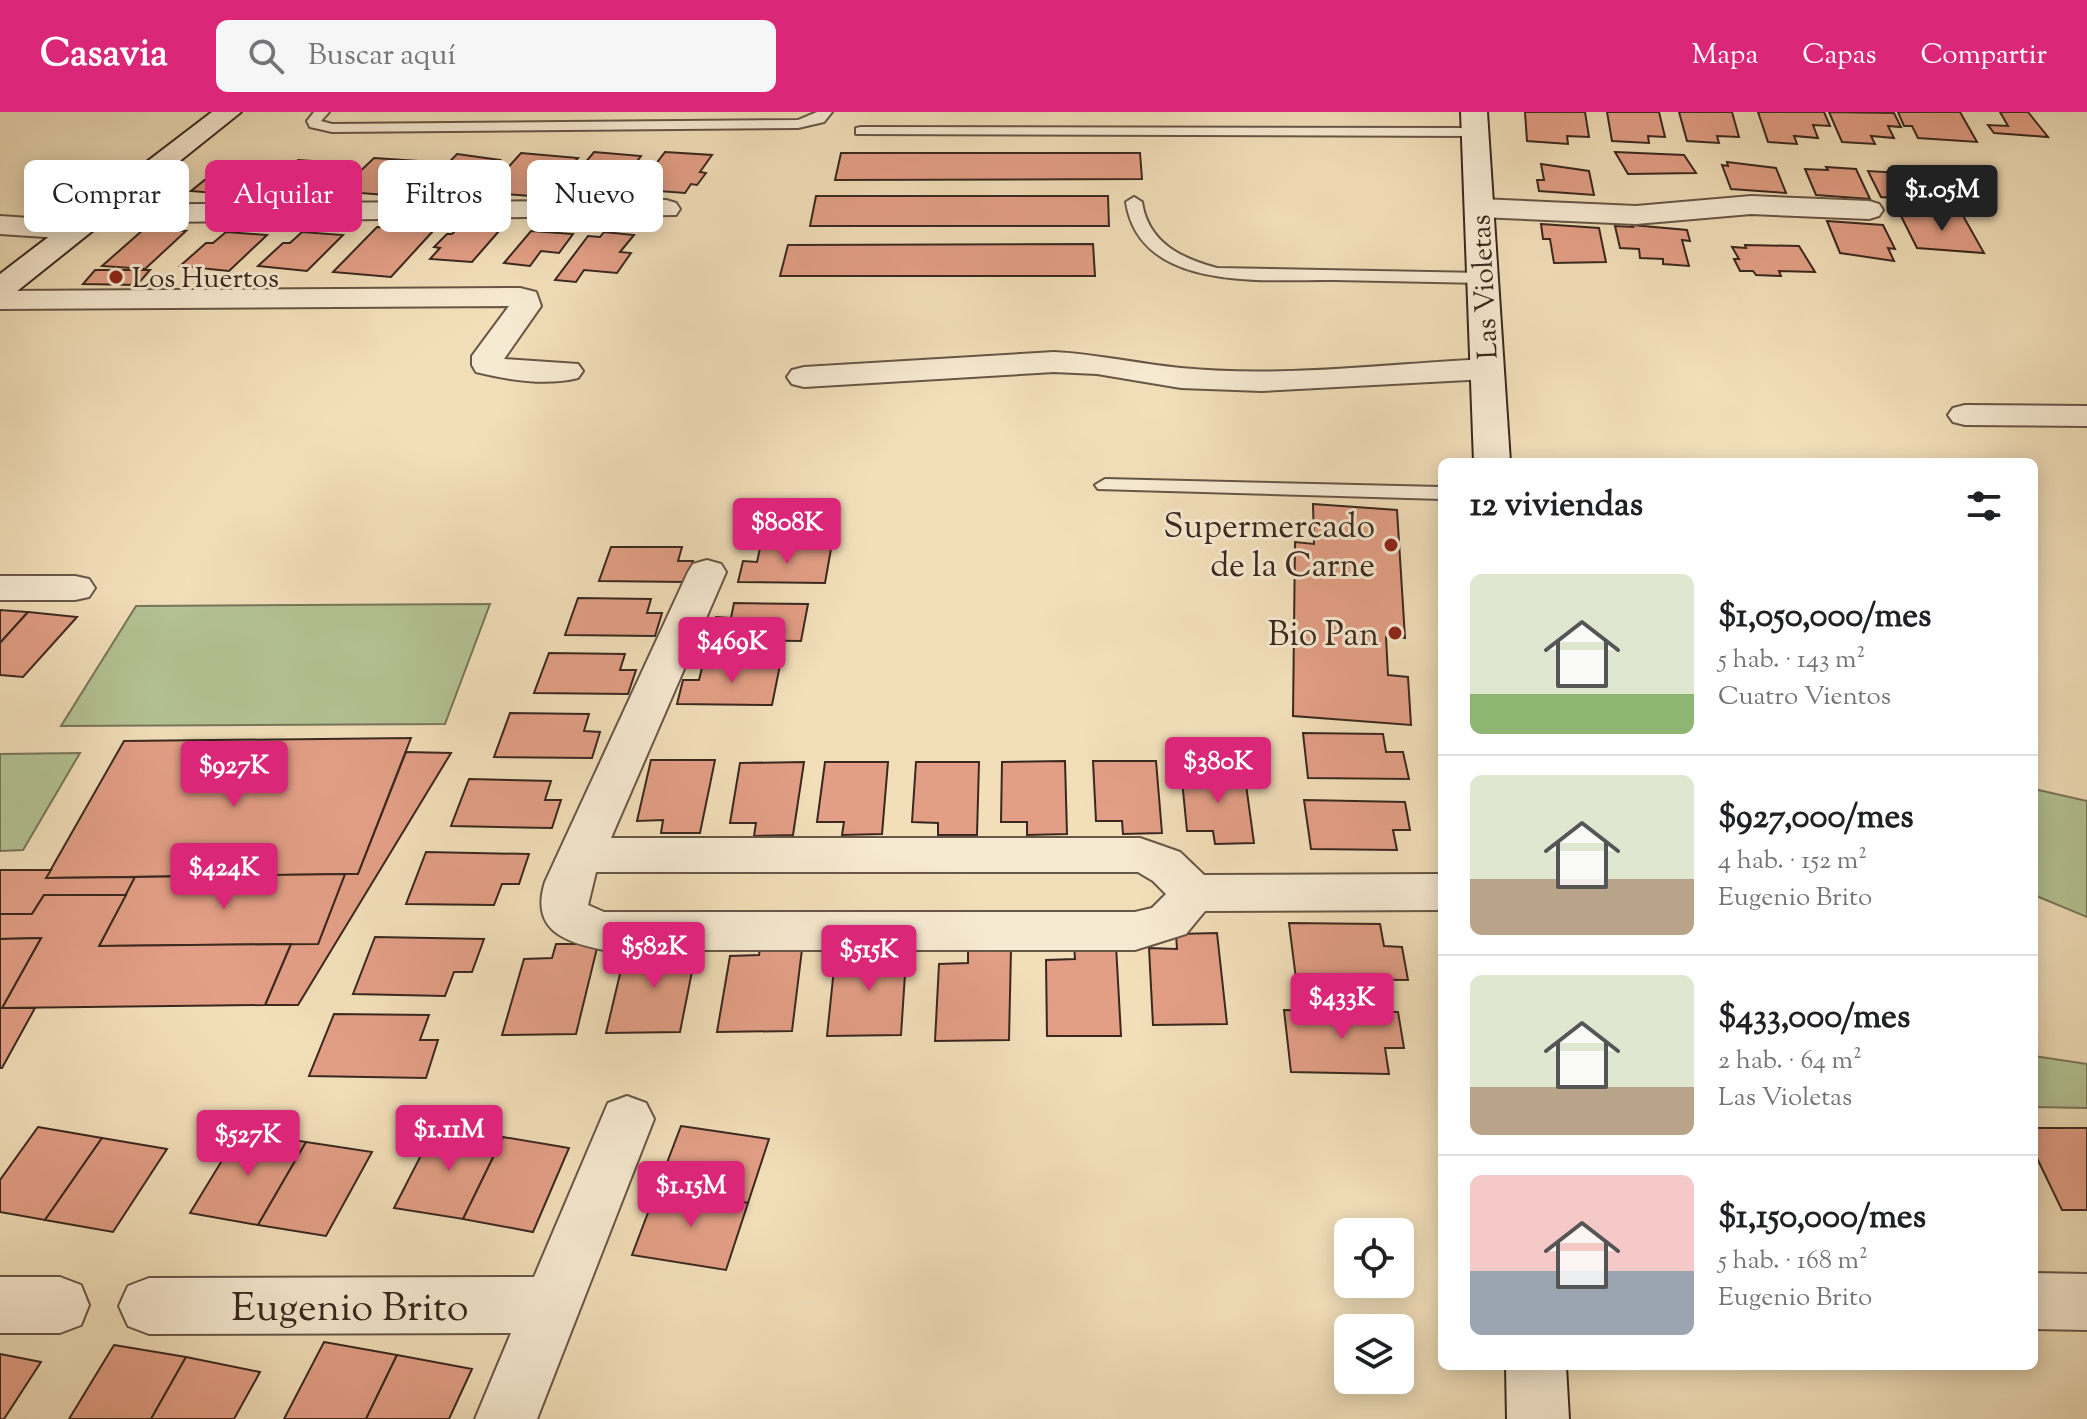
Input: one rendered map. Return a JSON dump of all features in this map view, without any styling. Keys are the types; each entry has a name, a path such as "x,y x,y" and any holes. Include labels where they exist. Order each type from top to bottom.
{"street":[{"path":"166,160 228,112"},
{"name":"Las Violetas","path":"1475,122 1492,458"},
{"path":"1480,208 1636,215 1751,205 1869,210"},
{"path":"189,220 666,209"},
{"path":"0,225 24,224"},
{"path":"0,289 73,232"},
{"path":"0,300 520,297 527,302 488,356 488,365 504,369 566,371"},
{"path":"804,377 1054,362 1097,364 1181,378 1262,381 1487,369"},
{"path":"1965,415 2087,416"},
{"path":"580,855 1123,854 1155,859 1170,867 1183,878 1190,893 1186,907 1164,925 1135,931 604,931 583,929 568,919 562,905 565,888 707,572"},
{"path":"0,588 75,588"},
{"path":"1190,893 1438,892"},
{"path":"506,1419 627,1119"},
{"path":"2038,1301 2087,1302"},
{"path":"0,1305 60,1305"},
{"name":"Eugenio Brito","path":"149,1306 552,1305"},
{"path":"1536,1370 1538,1419"}],"lane":[{"path":"322,112 315,124 332,128 798,124 819,119 825,112"},
{"path":"861,131 1475,122"},
{"path":"1134,202 1134,216 1153,243 1179,261 1216,273 1483,278"},
{"path":"1105,485 1438,493"}],"green space":[{"path":"490,604 445,724 61,726 136,606"},
{"path":"80,753 23,850 0,851 0,754"},
{"path":"2038,790 2087,801 2087,917 2038,897"},
{"path":"2038,1057 2087,1064 2087,1108 2038,1107"}],"building":[{"path":"1525,112 1585,112 1589,137 1567,136 1568,144 1527,141"},
{"path":"1607,112 1659,112 1665,137 1648,136 1649,143 1612,141"},
{"path":"1679,112 1732,112 1739,137 1717,136 1719,143 1687,141"},
{"path":"1758,112 1824,112 1830,126 1813,125 1818,138 1794,136 1797,144 1768,142"},
{"path":"1829,112 1894,113 1901,127 1888,126 1894,138 1871,136 1875,144 1842,142"},
{"path":"1898,112 1960,112 1977,142 1918,138 1912,126 1904,126"},
{"path":"2000,112 2028,112 2048,137 1994,133 1988,125 2008,126"},
{"path":"594,152 641,156 638,160 587,160"},
{"path":"665,152 712,155 700,172 706,173 697,185 691,184 685,193 663,191 663,160 659,160"},
{"path":"1615,152 1684,155 1696,173 1628,174"},
{"path":"521,153 578,158 527,160 527,196 511,194 511,164"},
{"path":"841,153 1140,153 1142,179 835,180"},
{"path":"457,154 500,160 451,160"},
{"path":"374,158 405,160 378,160 378,194 362,193 362,169"},
{"path":"1727,162 1776,168 1786,193 1731,189 1722,165 1728,166"},
{"path":"1541,164 1589,171 1594,195 1539,191 1537,180 1544,180"},
{"path":"1826,167 1856,169 1870,199 1816,195 1805,169 1828,170"},
{"path":"1900,170 1930,172 1946,202 1881,197 1868,171 1902,173"},
{"path":"205,180 205,192 191,191"},
{"path":"816,196 1108,196 1109,226 810,226"},
{"path":"1942,212 1962,214 1984,253 1917,248 1900,214 1944,216"},
{"path":"1827,221 1883,225 1895,249 1888,248 1894,261 1840,253"},
{"path":"1541,224 1599,228 1606,262 1554,263 1550,239 1543,239"},
{"path":"1615,226 1687,230 1690,241 1682,240 1689,266 1663,264 1663,259 1640,258 1639,249 1620,248"},
{"path":"377,227 378,232 432,232 391,277 333,272"},
{"path":"141,232 185,232 145,269 102,266"},
{"path":"226,232 267,235 229,271 180,266 206,243 213,243"},
{"path":"302,232 343,235 307,271 258,266 283,243 290,243"},
{"path":"498,232 472,262 430,259 440,248 434,247 447,234"},
{"path":"530,232 573,234 559,253 541,251 530,266 504,263"},
{"path":"604,232 634,235 620,252 631,253 617,273 584,270 576,282 555,280 588,236 600,237"},
{"path":"1093,244 1095,276 780,276 788,245"},
{"path":"1745,245 1799,246 1815,272 1779,271 1781,276 1740,271 1734,259 1739,259 1732,247 1746,248"},
{"name":"Los Huertos","path":"95,270 150,270 137,285 83,284"},
{"path":"1313,504 1397,510 1405,638 1386,637 1388,675 1408,677 1411,725 1293,716 1295,542 1314,544"},
{"path":"611,547 682,547 678,561 693,561 686,582 599,581"},
{"path":"760,548 831,549 825,583 738,582 743,561 757,562"},
{"path":"578,598 651,599 647,613 662,613 655,636 565,635"},
{"path":"734,603 808,604 801,641 710,640 716,617 731,618"},
{"path":"0,610 28,612 0,643"},
{"path":"28,612 77,617 23,677 0,675 0,643"},
{"path":"549,653 625,654 620,670 636,670 628,694 534,693"},
{"path":"703,664 780,665 772,705 677,704 683,680 699,680"},
{"path":"510,713 589,714 584,731 600,732 592,758 494,757"},
{"path":"1303,733 1383,734 1386,752 1403,752 1409,779 1308,778"},
{"path":"411,738 358,874 46,878 124,741"},
{"path":"406,752 451,753 298,1005 265,1005 291,944 318,944 345,874 358,874"},
{"path":"651,760 715,760 700,833 661,833 663,820 637,821"},
{"path":"1065,761 1067,834 1027,835 1027,822 1001,822 1002,762"},
{"path":"1093,761 1156,761 1162,833 1123,834 1122,821 1096,821"},
{"path":"804,762 793,835 754,836 756,823 730,823 740,763"},
{"path":"825,762 888,762 882,834 842,835 844,822 817,822"},
{"path":"916,762 979,762 977,835 938,835 938,823 912,822"},
{"path":"1181,770 1244,770 1254,843 1215,844 1213,831 1187,831"},
{"path":"469,779 551,781 545,800 561,800 552,828 451,826"},
{"path":"1304,800 1405,802 1410,830 1393,830 1397,850 1311,849"},
{"path":"426,852 529,854 519,884 502,884 494,905 406,904"},
{"path":"0,870 51,870 46,878 135,877 126,895 44,895 32,914 0,914"},
{"path":"345,874 318,944 99,946 135,877"},
{"path":"44,895 126,895 99,946 291,944 265,1005 2,1008 41,938 0,939 0,914 32,914"},
{"path":"1289,923 1380,924 1384,946 1402,947 1408,980 1296,979"},
{"path":"1217,933 1227,1024 1153,1025 1149,948 1177,949 1176,934"},
{"path":"375,937 484,939 472,972 454,972 445,996 353,994"},
{"path":"41,938 2,1008 0,1008 0,939"},
{"path":"698,941 680,1032 606,1033 624,957 652,956 655,942"},
{"path":"761,941 803,941 792,1031 717,1032 730,956 759,955"},
{"path":"556,944 598,944 576,1034 502,1035 524,959 552,958"},
{"path":"865,944 907,944 901,1035 827,1036 835,959 864,959"},
{"path":"1074,945 1116,945 1121,1036 1047,1036 1046,960 1075,959"},
{"path":"968,949 1011,949 1009,1040 935,1041 939,964 968,963"},
{"path":"0,1008 35,1008 2,1068 0,1068"},
{"path":"1284,1010 1398,1012 1404,1048 1385,1048 1389,1074 1291,1072"},
{"path":"334,1014 429,1015 420,1040 438,1040 426,1078 309,1076"},
{"path":"436,1126 503,1137 463,1219 394,1208"},
{"path":"681,1126 769,1139 748,1203 657,1189"},
{"path":"38,1127 102,1138 45,1220 0,1212 0,1180"},
{"path":"2038,1128 2087,1128 2087,1210 2062,1210 2038,1160"},
{"path":"240,1131 306,1142 258,1225 190,1213"},
{"path":"503,1137 569,1148 533,1232 463,1219"},
{"path":"102,1138 167,1149 113,1232 45,1220"},
{"path":"306,1142 372,1152 326,1236 258,1225"},
{"path":"657,1189 748,1203 726,1270 632,1255"},
{"path":"324,1342 397,1355 366,1419 284,1419"},
{"path":"114,1345 186,1357 151,1419 69,1419"},
{"path":"0,1354 41,1362 4,1419 0,1419"},
{"path":"397,1355 472,1369 449,1419 366,1419"},
{"path":"186,1357 260,1372 234,1419 151,1419"}],"place":[{"name":"Los Huertos","path":"116,277"},
{"name":"Supermercado de la Carne","path":"1391,545"},
{"name":"Bio Pan","path":"1395,633"}]}
